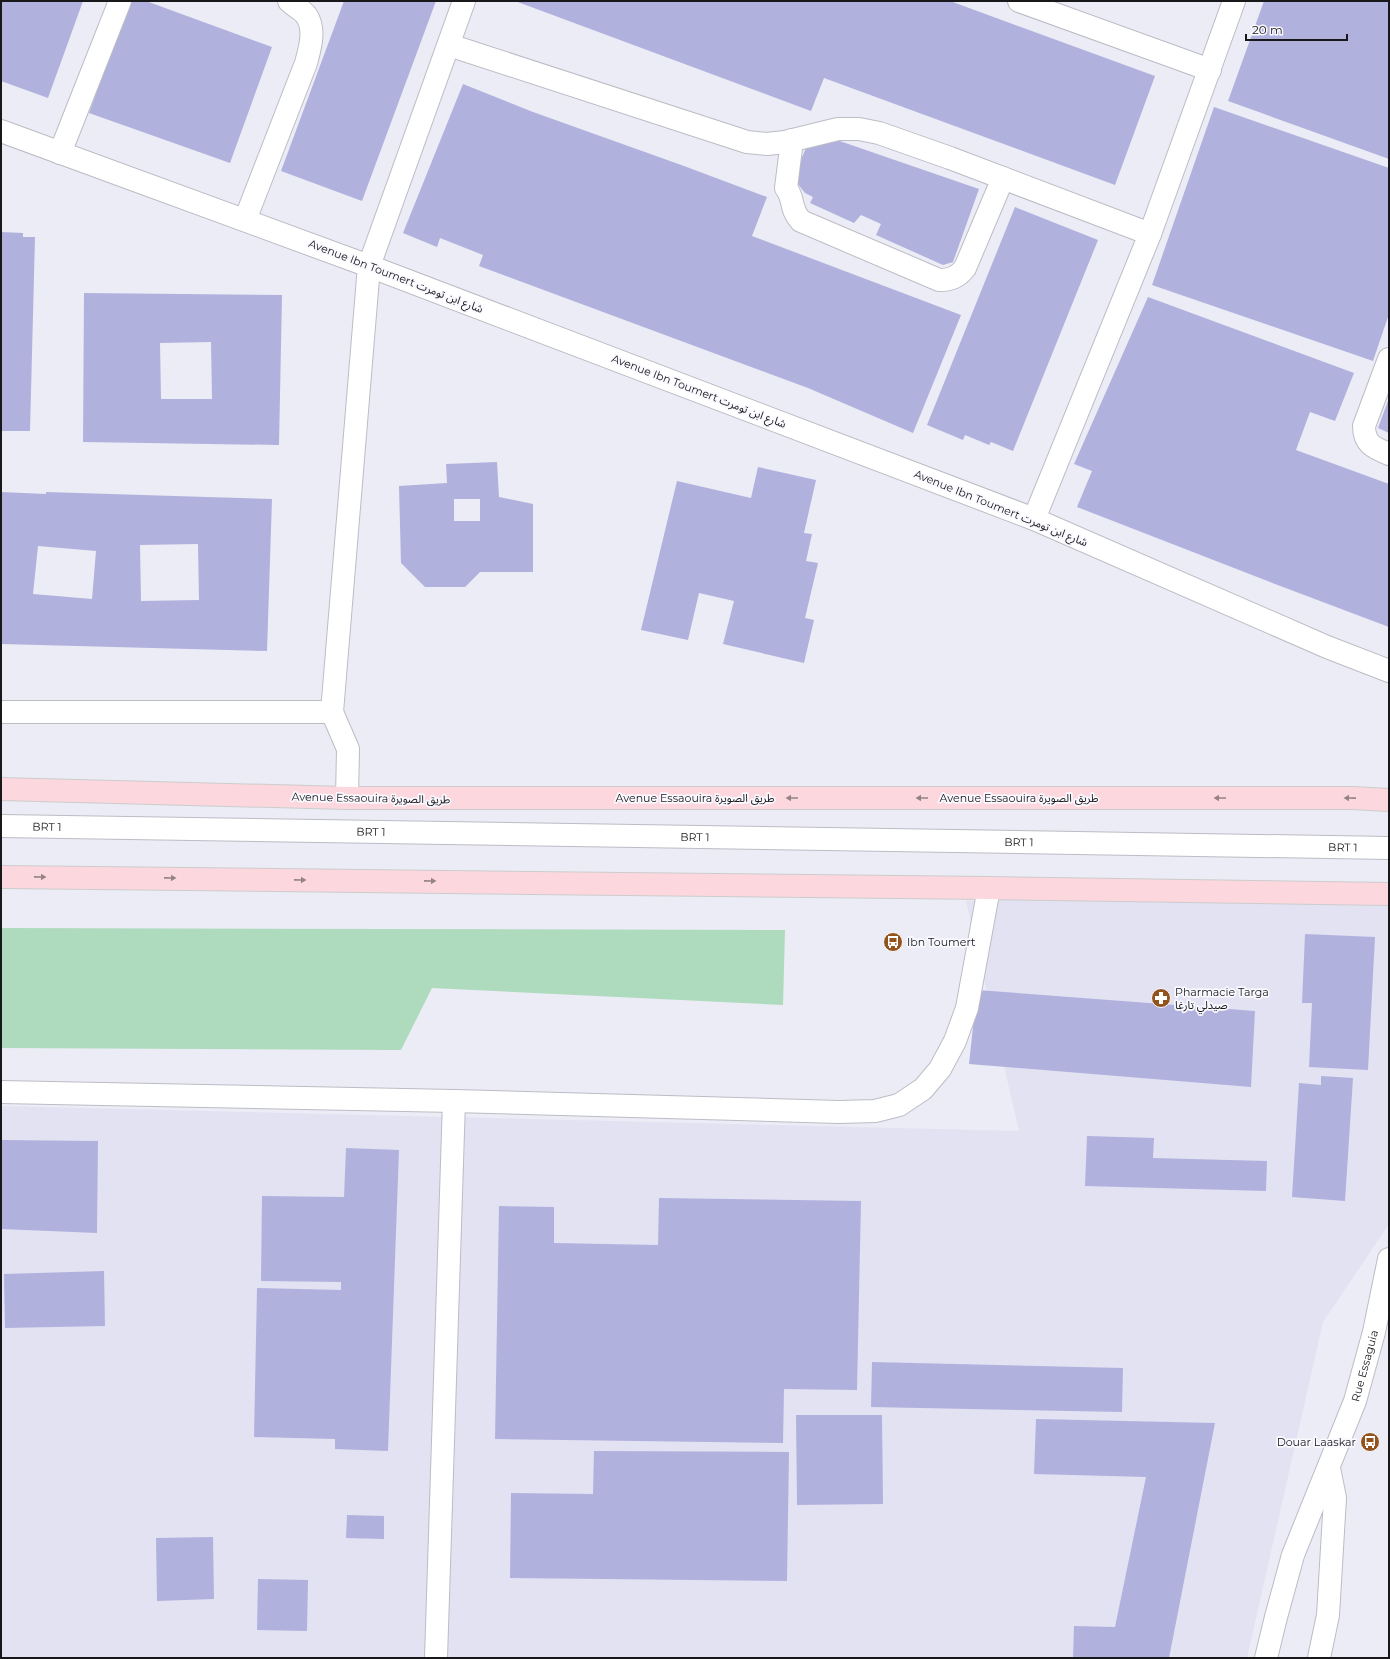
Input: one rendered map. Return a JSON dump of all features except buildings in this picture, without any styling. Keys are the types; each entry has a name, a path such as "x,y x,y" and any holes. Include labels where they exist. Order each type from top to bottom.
{"main road":[{"name":"Avenue Essaouira طريق الصويرة","path":"1,789 347,798 1352,798 1389,800"},
{"path":"1,876 1389,894"}],"street":[{"path":"60,153 120,1"},
{"path":"246,220 306,63 311,43 311,25 306,14 289,1"},
{"path":"347,798 348,749 332,712 370,266 464,1"},
{"path":"1019,1 1210,70"},
{"path":"1034,518 1150,234 1234,1"},
{"path":"449,45 747,142 767,144 792,140 838,129 859,129 879,133 1150,234"},
{"name":"Avenue Ibn Toumert شارع ابن تومرت","path":"1,131 370,266 1034,518 1327,647 1389,671"},
{"path":"792,140 786,188 791,195 792,210 801,221 939,280 952,279 960,274 965,268 1003,178"},
{"path":"1389,359 1366,420 1364,434 1366,440 1371,444 1389,454"},
{"path":"1,712 332,712"},
{"name":"BRT 1","path":"1,826 1389,848"},
{"path":"1,1092 454,1101 839,1112 875,1111 899,1104 923,1089 940,1068 956,1041 967,1008 989,888"},
{"path":"436,1658 454,1101"},
{"name":"Rue Essaguia","path":"1266,1658 1293,1555 1356,1401 1374,1332 1389,1259"},
{"path":"1319,1658 1328,1615 1335,1498 1328,1468"}],"shaded area":[{"path":"1389,888 1389,1224 1323,1322 1247,1658 1,1658 1,1106 1019,1131 966,901"}],"green space":[{"path":"1,928 785,930 783,1005 432,988 401,1050 1,1048"}],"place":[{"name":"Ibn Toumert","path":"893,942"},
{"name":"Pharmacie Targa صيدلي تارغا","path":"1161,998"},
{"name":"Douar Laaskar","path":"1370,1442"}]}
